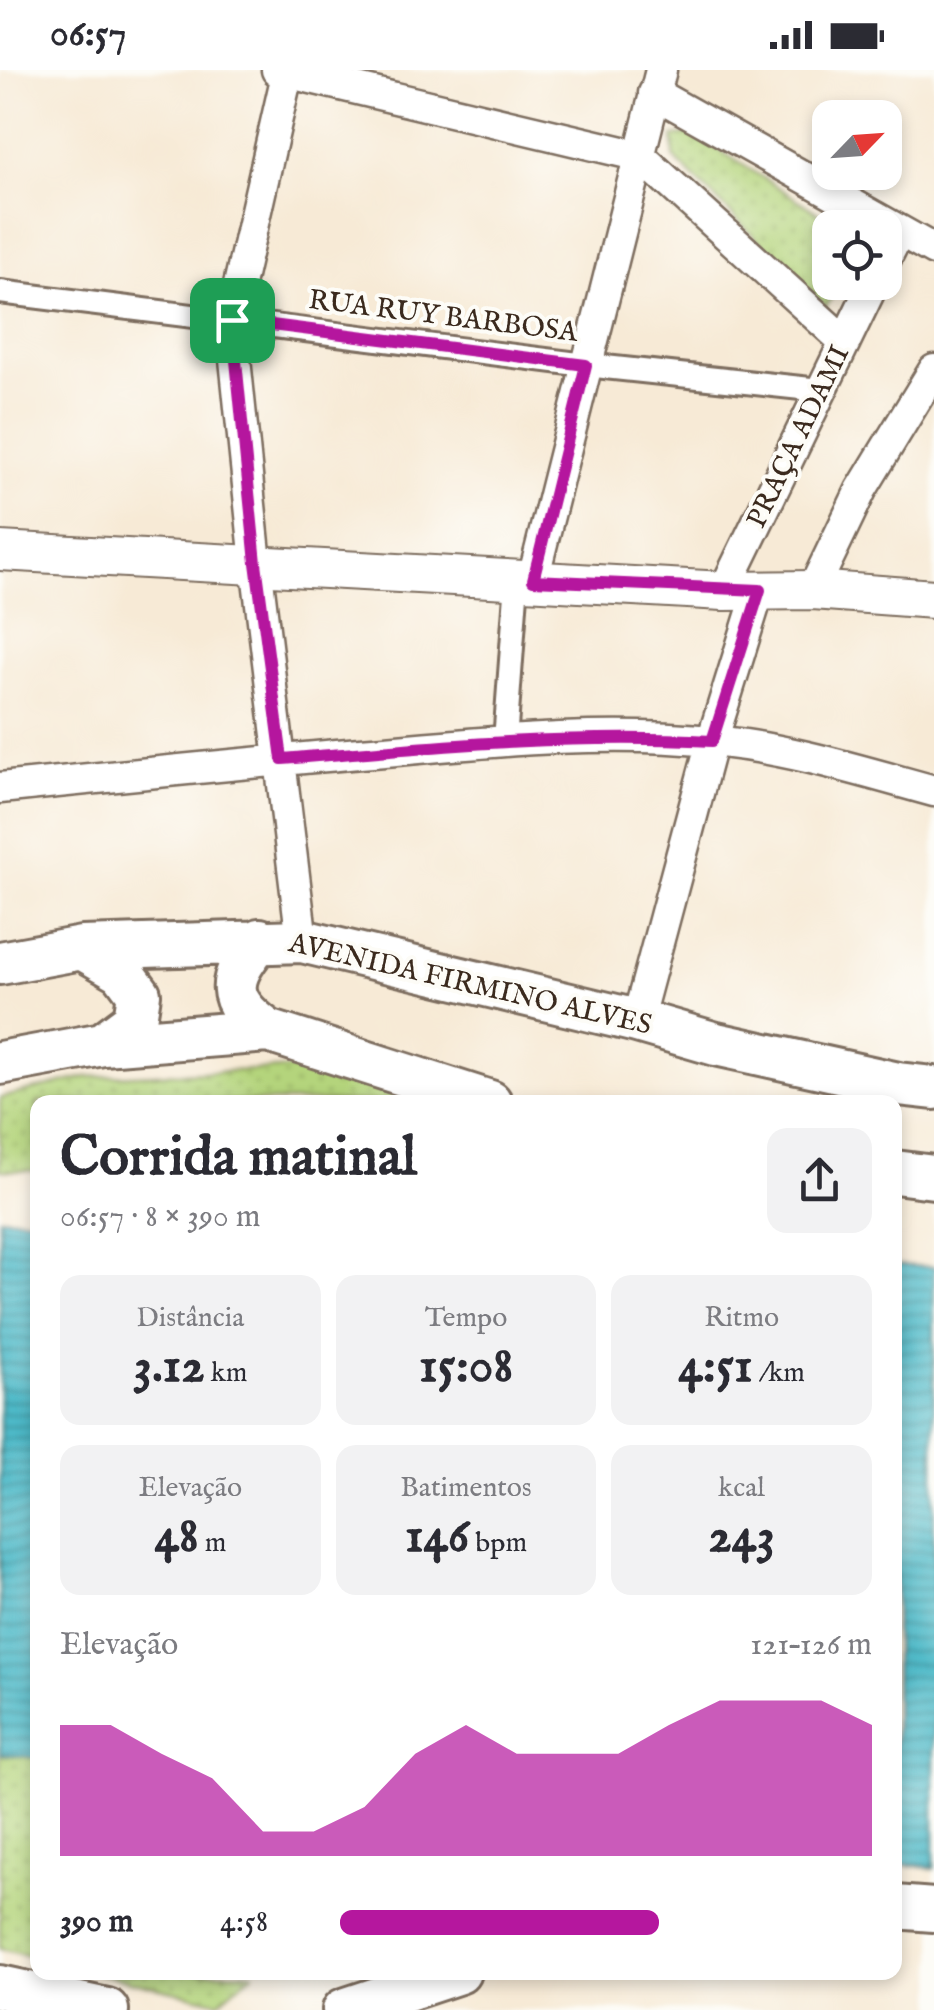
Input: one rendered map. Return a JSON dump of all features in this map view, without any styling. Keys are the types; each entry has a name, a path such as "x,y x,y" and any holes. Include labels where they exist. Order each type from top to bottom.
{"main road":[{"name":"AVENIDA FIRMINO ALVES","path":"0,963 82,948 281,940 637,1021 716,1044 898,1084 934,1088"},
{"path":"281,940 239,965 235,988 243,1013 268,1031 468,1095"},
{"path":"82,948 122,971 139,994 135,1020 102,1044"},
{"path":"0,1063 102,1044 268,1031"},
{"path":"902,1173 934,1177"},
{"path":"902,1908 934,1910"},
{"path":"344,2010 435,1980"},
{"path":"0,1987 107,2010"}],"street":[{"path":"281,940 282,759 256,563 232,320 284,71 640,156 845,342"},
{"path":"504,741 525,580 586,365 658,81 864,210"},
{"path":"902,234 934,250"},
{"name":"RUA RUY BARBOSA","path":"0,292 820,390"},
{"name":"PRAÇA ADAMI","path":"637,1021 712,741 742,590 820,390 865,300"},
{"path":"813,590 862,490 934,370"},
{"path":"0,551 934,599"},
{"path":"0,788 504,741 636,737 712,741 786,751 934,791"}],"green space":[{"path":"693,133 813,210 812,293 674,158 673,137"},
{"path":"303,1068 409,1095 30,1095 30,1171 0,1170 0,1098 86,1077"},
{"path":"0,1754 30,1757 30,1956 0,1949"},
{"path":"126,1980 246,1980 219,2002"}],"water":[{"path":"0,1217 30,1219 30,1757 0,1754"},
{"path":"902,1265 934,1267 934,1868 902,1865"}],"route":[{"path":"232,320 586,365 533,580 760,590 712,741 636,737 504,741 282,759 256,563 232,320"}]}
